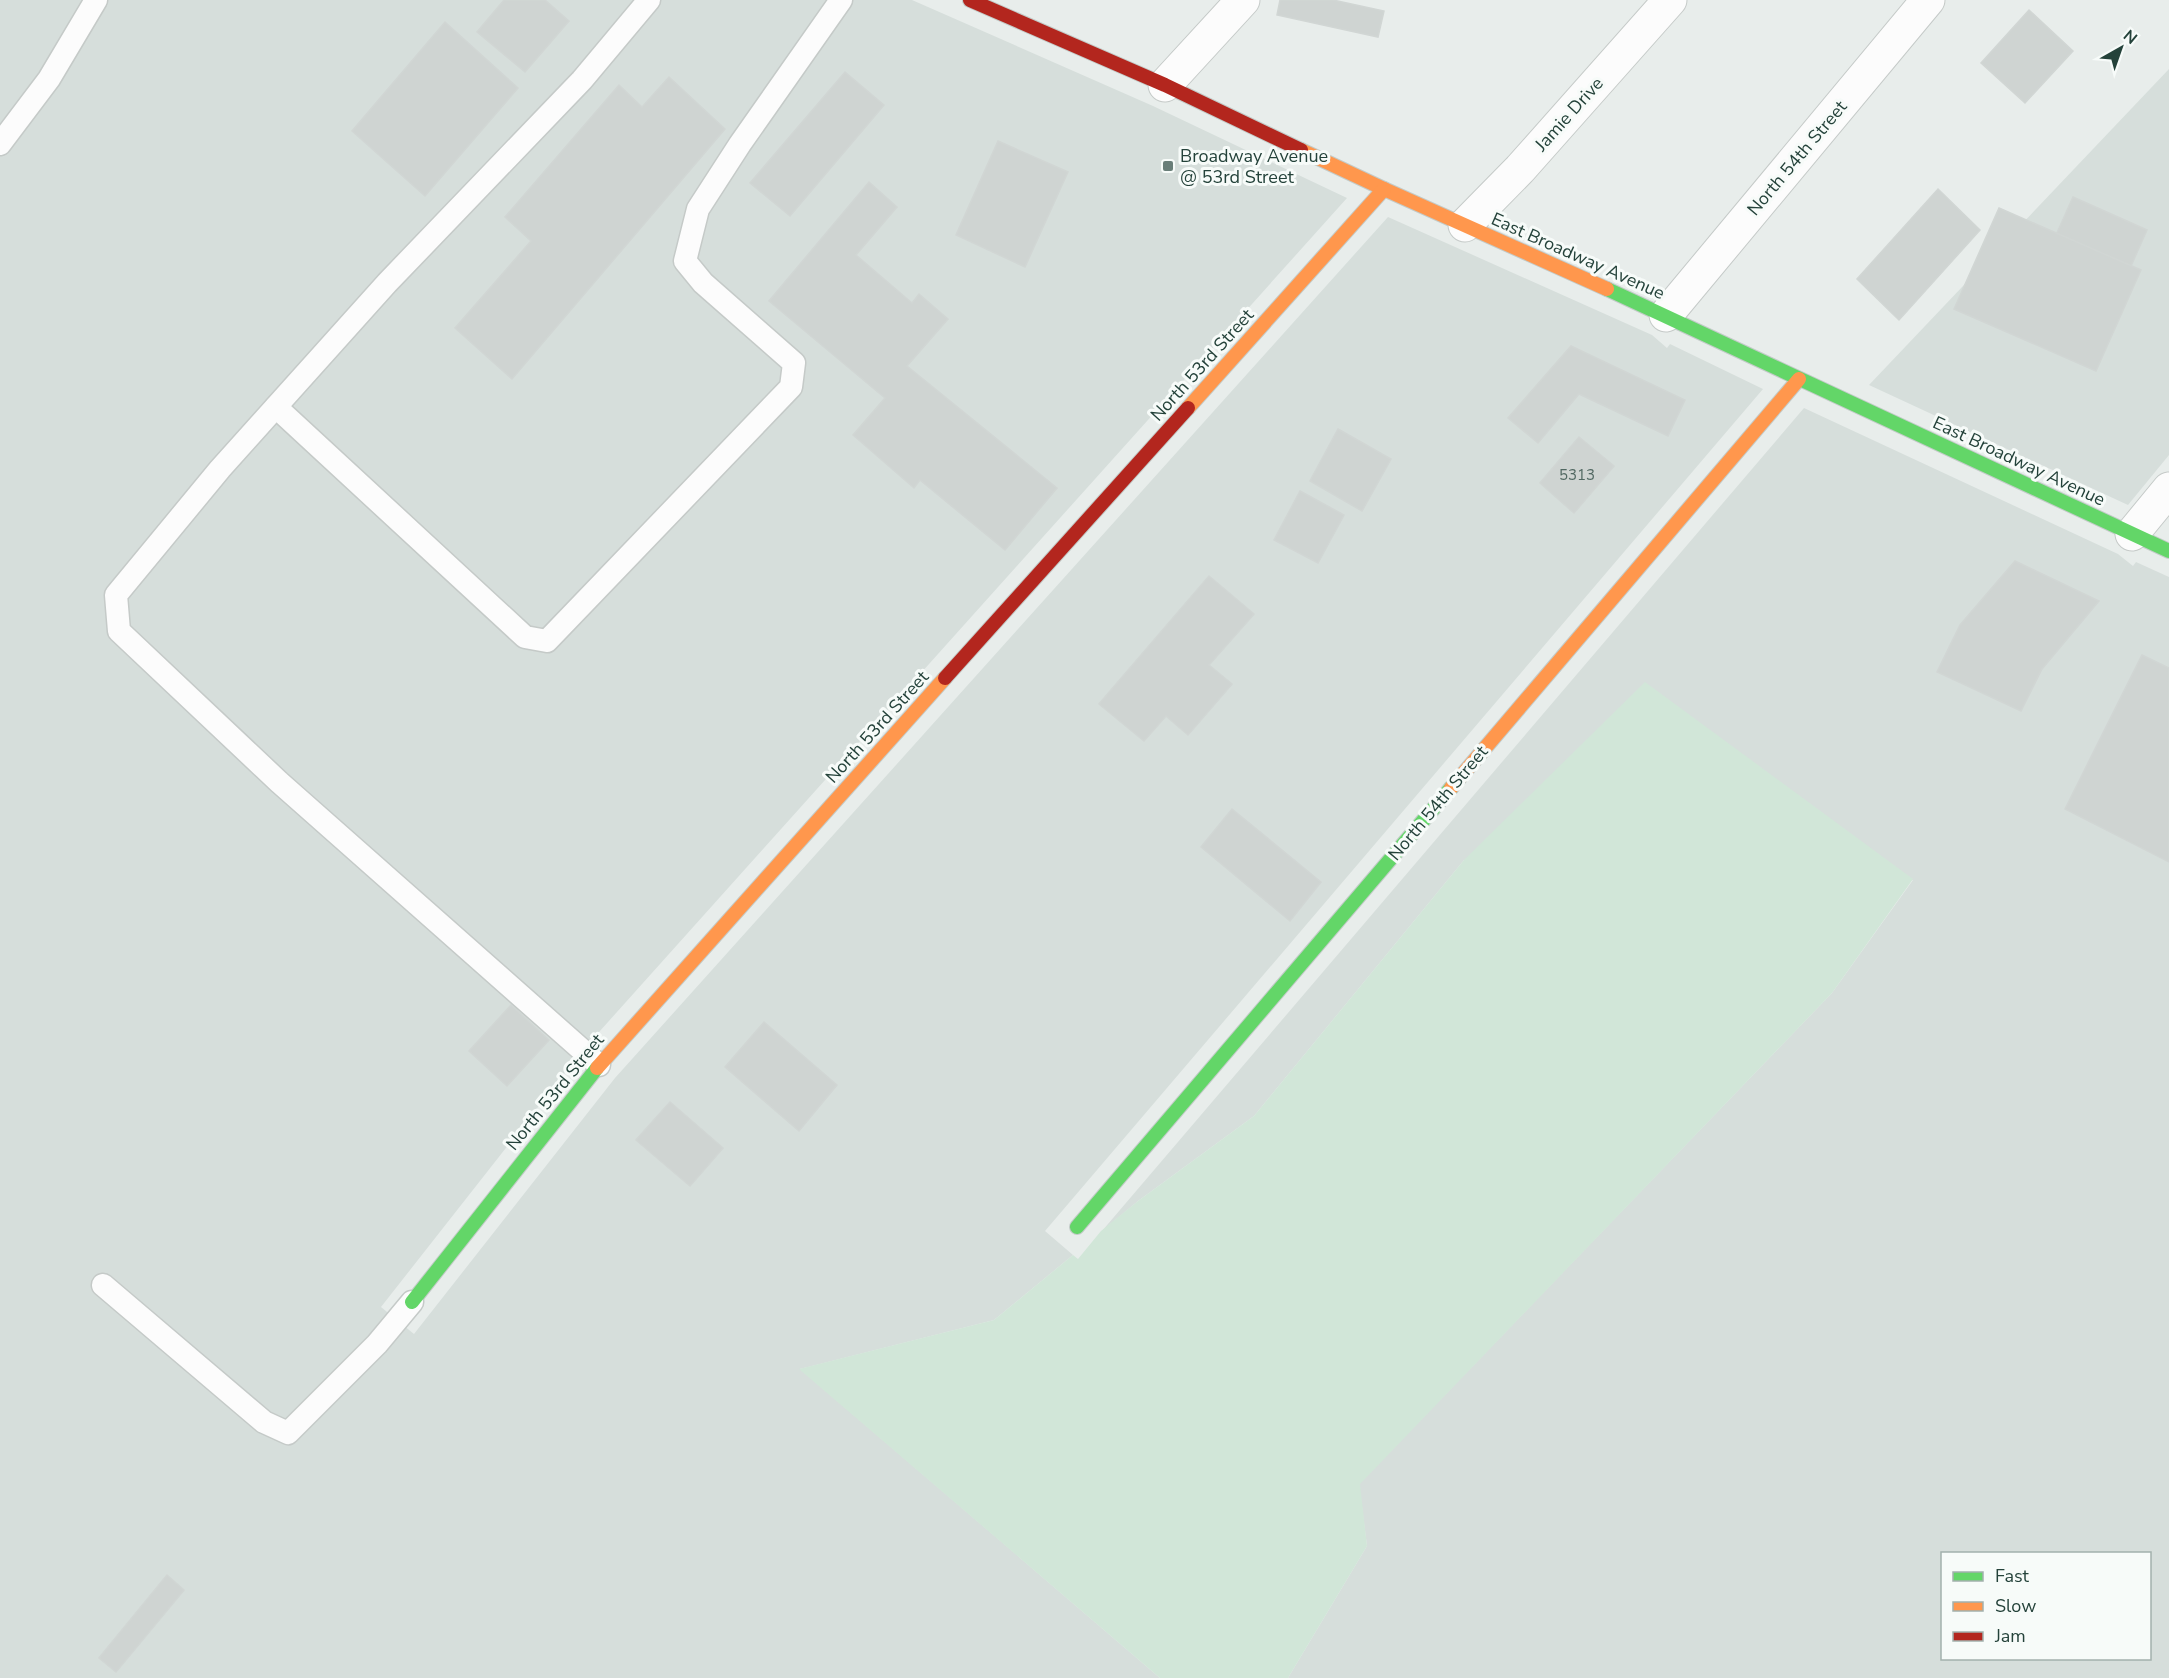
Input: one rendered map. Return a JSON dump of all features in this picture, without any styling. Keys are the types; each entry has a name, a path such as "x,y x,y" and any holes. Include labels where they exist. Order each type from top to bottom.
{"street":[{"name":"East Broadway Avenue","path":"970,0 1165,85 1384,189 1666,315 2169,551"},
{"path":"1165,85 1243,0"},
{"name":"Jamie Drive","path":"1465,225 1520,169 1670,0"},
{"name":"North 54th Street","path":"1666,315 1928,0"},
{"name":"North 53rd Street","path":"412,1302 599,1065 1384,189"},
{"name":"North 54th Street","path":"1077,1227 1800,379"},
{"path":"2132,534 2169,489"}],"lane":[{"path":"0,144 49,79 96,0"},
{"path":"599,1065 279,783 119,631 116,595 220,469 387,283 582,80 649,0"},
{"path":"276,407 525,637 547,640 791,387 794,363 704,283 685,261 698,209 740,144 842,0"},
{"path":"103,1285 264,1422 288,1433 377,1344 412,1302"}],"shaded area":[{"path":"0,0 912,0 1153,106 1347,198 582,1051 381,1307 414,1334 615,1078 1388,217 1652,335 1667,348 1670,344 1763,389 1045,1231 1073,1255 994,1320 800,1369 1160,1678 0,1678"},
{"path":"2169,69 2169,455 2128,505 1869,385"},
{"path":"1804,408 2118,554 2133,566 2136,562 2169,577 2169,1678 1288,1678 1367,1546 1359,1484 1832,993 1913,880 1464,860 1254,1116 1138,1201 1102,1231"}],"green space":[{"path":"1645,682 1913,879 1832,993 1360,1484 1367,1546 1288,1678 1160,1678 799,1369 994,1320 1073,1255 1078,1259 1101,1231 1254,1116 1464,860"}],"building":[{"path":"504,0 545,0 569,21 525,72 477,32"},
{"path":"1280,0 1333,0 1384,11 1378,37 1277,15"},
{"path":"2029,10 2073,51 2025,103 1981,63"},
{"path":"445,22 518,88 425,196 352,131"},
{"path":"845,72 884,105 790,216 750,183"},
{"path":"669,77 725,129 512,379 455,328 531,241 505,217 619,85 642,107"},
{"path":"998,141 1068,172 1025,267 956,235"},
{"path":"869,182 897,207 856,255 912,303 919,294 948,319 907,366 1057,488 1005,550 920,480 914,488 853,435 885,398 769,301"},
{"path":"1938,189 1980,230 1899,320 1857,279"},
{"path":"2073,197 2147,230 2131,266 2056,235"},
{"path":"1999,208 2141,270 2096,371 1954,309"},
{"path":"1571,346 1685,400 1668,436 1579,394 1538,443 1508,418"},
{"path":"1338,429 1391,459 1362,511 1310,481"},
{"path":"1579,437 1614,466 1574,513 1540,483"},
{"path":"1300,491 1344,515 1318,563 1274,540"},
{"path":"2015,561 2099,601 2042,669 2021,711 1937,672 1960,625"},
{"path":"1209,576 1254,614 1209,665 1232,684 1188,735 1166,716 1144,741 1099,704"},
{"path":"2142,655 2169,668 2169,862 2065,809"},
{"path":"1232,809 1321,882 1290,921 1201,847"},
{"path":"511,1005 549,1040 507,1086 469,1051"},
{"path":"764,1022 837,1085 799,1131 725,1067"},
{"path":"670,1102 723,1148 690,1186 636,1140"},
{"path":"167,1575 184,1590 116,1672 99,1658"}],"traffic: fast":[{"path":"1607,289 2169,551"},
{"path":"1077,1227 1451,788"},
{"path":"412,1302 597,1068"}],"traffic: slow":[{"path":"1301,150 1607,289"},
{"path":"1188,408 1384,189"},
{"path":"1451,788 1799,379"},
{"path":"597,1068 945,678"}],"traffic: jam":[{"path":"970,0 1165,85 1301,150"},
{"path":"945,678 1188,408"}],"place":[{"name":"Broadway Avenue @ 53rd Street","path":"1168,166"}]}
